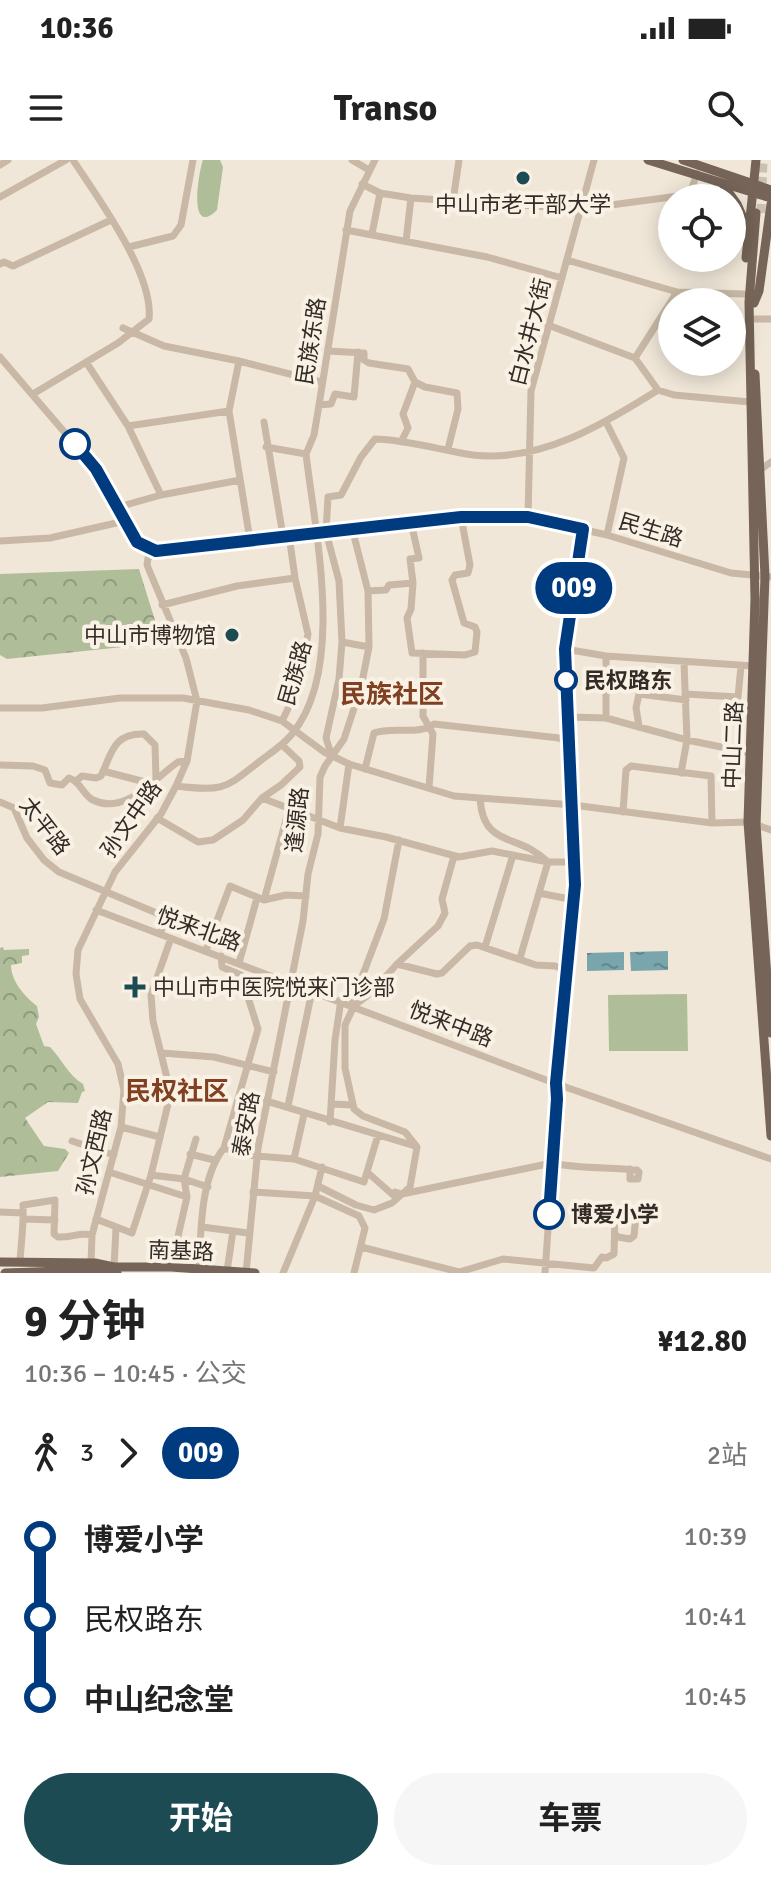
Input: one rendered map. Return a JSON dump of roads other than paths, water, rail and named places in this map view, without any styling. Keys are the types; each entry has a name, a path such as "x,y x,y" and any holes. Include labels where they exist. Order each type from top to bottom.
{"main road":[{"path":"648,160 771,190"},
{"path":"683,160 698,170"},
{"path":"724,178 745,172 756,160"},
{"path":"754,303 759,291 762,218 753,188 756,160"},
{"path":"724,178 748,229 744,288"},
{"path":"749,340 762,218 771,201 753,188"},
{"path":"748,229 762,218"},
{"path":"752,356 762,218"},
{"path":"746,330 752,356"},
{"name":"中山二路","path":"752,356 752,823 771,1136"},
{"name":"中山二路","path":"752,356 768,577 752,823 768,939 771,1033"},
{"path":"0,1262 91,1269"},
{"name":"南基路","path":"91,1269 171,1267 255,1273"},
{"path":"5,1273 91,1269"},
{"name":"南基路","path":"139,1273 212,1273"}],"street":[{"path":"0,165 8,160"},
{"path":"0,197 66,160"},
{"path":"33,394 134,333 149,319 151,306 129,247 73,160"},
{"path":"129,247 173,236 181,225 193,160"},
{"path":"352,160 369,170"},
{"name":"民族东路","path":"315,533 306,454 328,406 321,382 350,211 375,160"},
{"path":"453,201 459,160"},
{"name":"白水井大街","path":"528,517 531,391 594,160"},
{"path":"362,184 380,193 411,198 581,209 686,195 691,191 698,170"},
{"path":"372,234 380,193"},
{"path":"406,241 411,198"},
{"path":"0,264 4,262 13,266 111,220"},
{"path":"346,230 487,257 562,278"},
{"path":"567,260 663,288"},
{"path":"754,319 771,319"},
{"path":"635,358 658,322"},
{"path":"548,325 635,358 658,390 674,395 750,402"},
{"path":"123,328 164,346 321,382"},
{"path":"328,351 364,353 364,360 369,363 408,369 415,382 425,387 457,393 458,409 448,449"},
{"path":"328,406 335,394 354,397 358,352"},
{"path":"0,357 96,469 137,542 156,551"},
{"path":"239,361 229,411 250,540"},
{"path":"86,362 128,426 161,495"},
{"path":"402,440 408,428 403,414 415,382"},
{"path":"332,757 326,738 339,679 342,642 339,581 326,532 328,497 341,495 361,457 375,439 402,440 473,455 496,456 559,443 606,422 658,390"},
{"path":"128,426 229,411"},
{"path":"264,422 272,478 308,634 297,690 282,721"},
{"path":"606,422 624,458 607,535"},
{"path":"266,447 306,454"},
{"path":"760,470 771,462"},
{"path":"118,507 161,495 240,480"},
{"path":"411,522 419,558 410,559 413,583 407,618 412,653 465,655 475,652 477,632 475,627 464,623 452,580 455,575 468,573 470,565 461,517"},
{"name":"民生路","path":"156,551 461,517 528,517 607,535 731,573 768,577"},
{"path":"0,541 50,538 125,521"},
{"name":"逢源路","path":"290,982 320,822 320,777 344,739 369,647 368,591 352,528"},
{"path":"545,1269 555,1084 574,900 573,805 565,649 583,529"},
{"name":"民族路","path":"176,786 207,790 226,787 282,745 294,732 310,699 323,648 324,610 315,533"},
{"name":"孙文中路","path":"96,910 115,872 157,818 176,786 187,761 194,729 197,701 186,658 147,565 148,558 156,551"},
{"path":"162,605 237,586 295,578"},
{"path":"368,591 413,583"},
{"path":"342,642 369,647"},
{"path":"565,649 606,656 754,666"},
{"path":"423,653 423,716 433,734 429,788"},
{"path":"606,656 606,718"},
{"path":"681,773 687,740 684,662"},
{"path":"639,726 636,708 639,694 738,697 741,666"},
{"path":"0,708 42,708 120,698 183,698 249,710 282,721 332,757 454,796 573,805 712,823 752,823 771,830"},
{"path":"569,717 606,718 751,753"},
{"path":"365,769 374,733 381,730 427,729 434,724 559,738 570,744"},
{"path":"76,781 82,776 96,778 103,771 117,742 128,734 144,734 155,745 152,780"},
{"path":"157,818 198,842 213,840 243,820 262,798 300,767 299,761 282,745"},
{"path":"0,765 33,766 45,770 50,783 62,785 69,778 76,781 92,799 110,803 127,801 178,762 187,761"},
{"path":"340,828 349,764"},
{"path":"623,812 626,770 631,766 711,776 712,823"},
{"path":"103,771 152,780"},
{"path":"262,798 320,822 454,856 483,851 548,862 574,862"},
{"path":"480,798 481,817 493,834 529,847 548,862"},
{"name":"太平路","path":"0,802 14,808 27,838 44,860 59,872 166,917 160,934"},
{"path":"239,963 289,809"},
{"path":"318,1186 356,1205 374,1210 392,1203 410,1187 417,1147 405,1132 363,1116 354,1109 345,1068 345,1025 384,919 399,840"},
{"path":"485,947 513,855"},
{"path":"352,1006 372,992 438,926 445,913 442,899 454,856"},
{"path":"520,958 548,862"},
{"path":"206,950 230,886 260,899 306,896"},
{"path":"539,893 574,900"},
{"name":"悦来北路","path":"96,910 290,982"},
{"name":"孙文西路","path":"91,1269 92,1235 121,1127 124,1090 118,1064 80,999 76,974 78,950 96,910"},
{"path":"96,1219 132,1233 151,1175 168,1104 167,1078 153,1021 151,995 171,938"},
{"path":"397,964 442,973 470,946 485,947 536,965 555,966 567,975"},
{"path":"199,1269 202,1227 214,1160 224,1148 258,1029 241,975 222,967 221,956"},
{"name":"悦来中路","path":"290,982 555,1084 771,1161"},
{"name":"泰安路","path":"246,1273 258,1156 290,982"},
{"path":"288,1106 312,991"},
{"path":"330,1122 341,1000"},
{"path":"335,1040 345,1039"},
{"path":"162,1053 214,1057 274,1072"},
{"path":"240,1093 417,1147"},
{"path":"332,1104 353,1105"},
{"path":"294,1159 304,1114"},
{"path":"121,1127 160,1137"},
{"path":"224,1148 245,1155 294,1159 364,1182 378,1135"},
{"path":"171,1267 187,1197 184,1179 196,1139"},
{"path":"72,1141 114,1155"},
{"path":"190,1154 214,1160"},
{"path":"367,1172 391,1195 552,1163 639,1172"},
{"path":"283,1273 315,1196 322,1167"},
{"path":"109,1172 187,1197"},
{"path":"151,1175 184,1179 208,1187"},
{"path":"253,1192 315,1196 359,1216 365,1228 354,1273"},
{"path":"20,1262 23,1205 55,1200 54,1234 66,1238 79,1233 92,1235"},
{"path":"0,1212 55,1220"},
{"path":"202,1227 248,1233"},
{"path":"116,1228 117,1270"},
{"path":"227,1271 233,1231"},
{"path":"361,1247 459,1272 480,1270 487,1262 503,1259 545,1269 598,1271 602,1257 614,1254 615,1234"}],"water":[{"path":"668,951 668,970 631,971 630,952"},
{"path":"624,952 624,970 587,971 587,953"}],"tunnel":[{"path":"761,213 763,160"}],"place":[{"name":"中山市老干部大学","path":"523,178"},
{"name":"中山市博物馆","path":"232,635"},
{"name":"民权路东","path":"566,680"},
{"name":"中山市中医院悦来门诊部","path":"135,987"},
{"name":"博爱小学","path":"549,1214"}],"district":[{"name":"民族社区","path":"392,695"},
{"name":"民权社区","path":"177,1092"}]}
